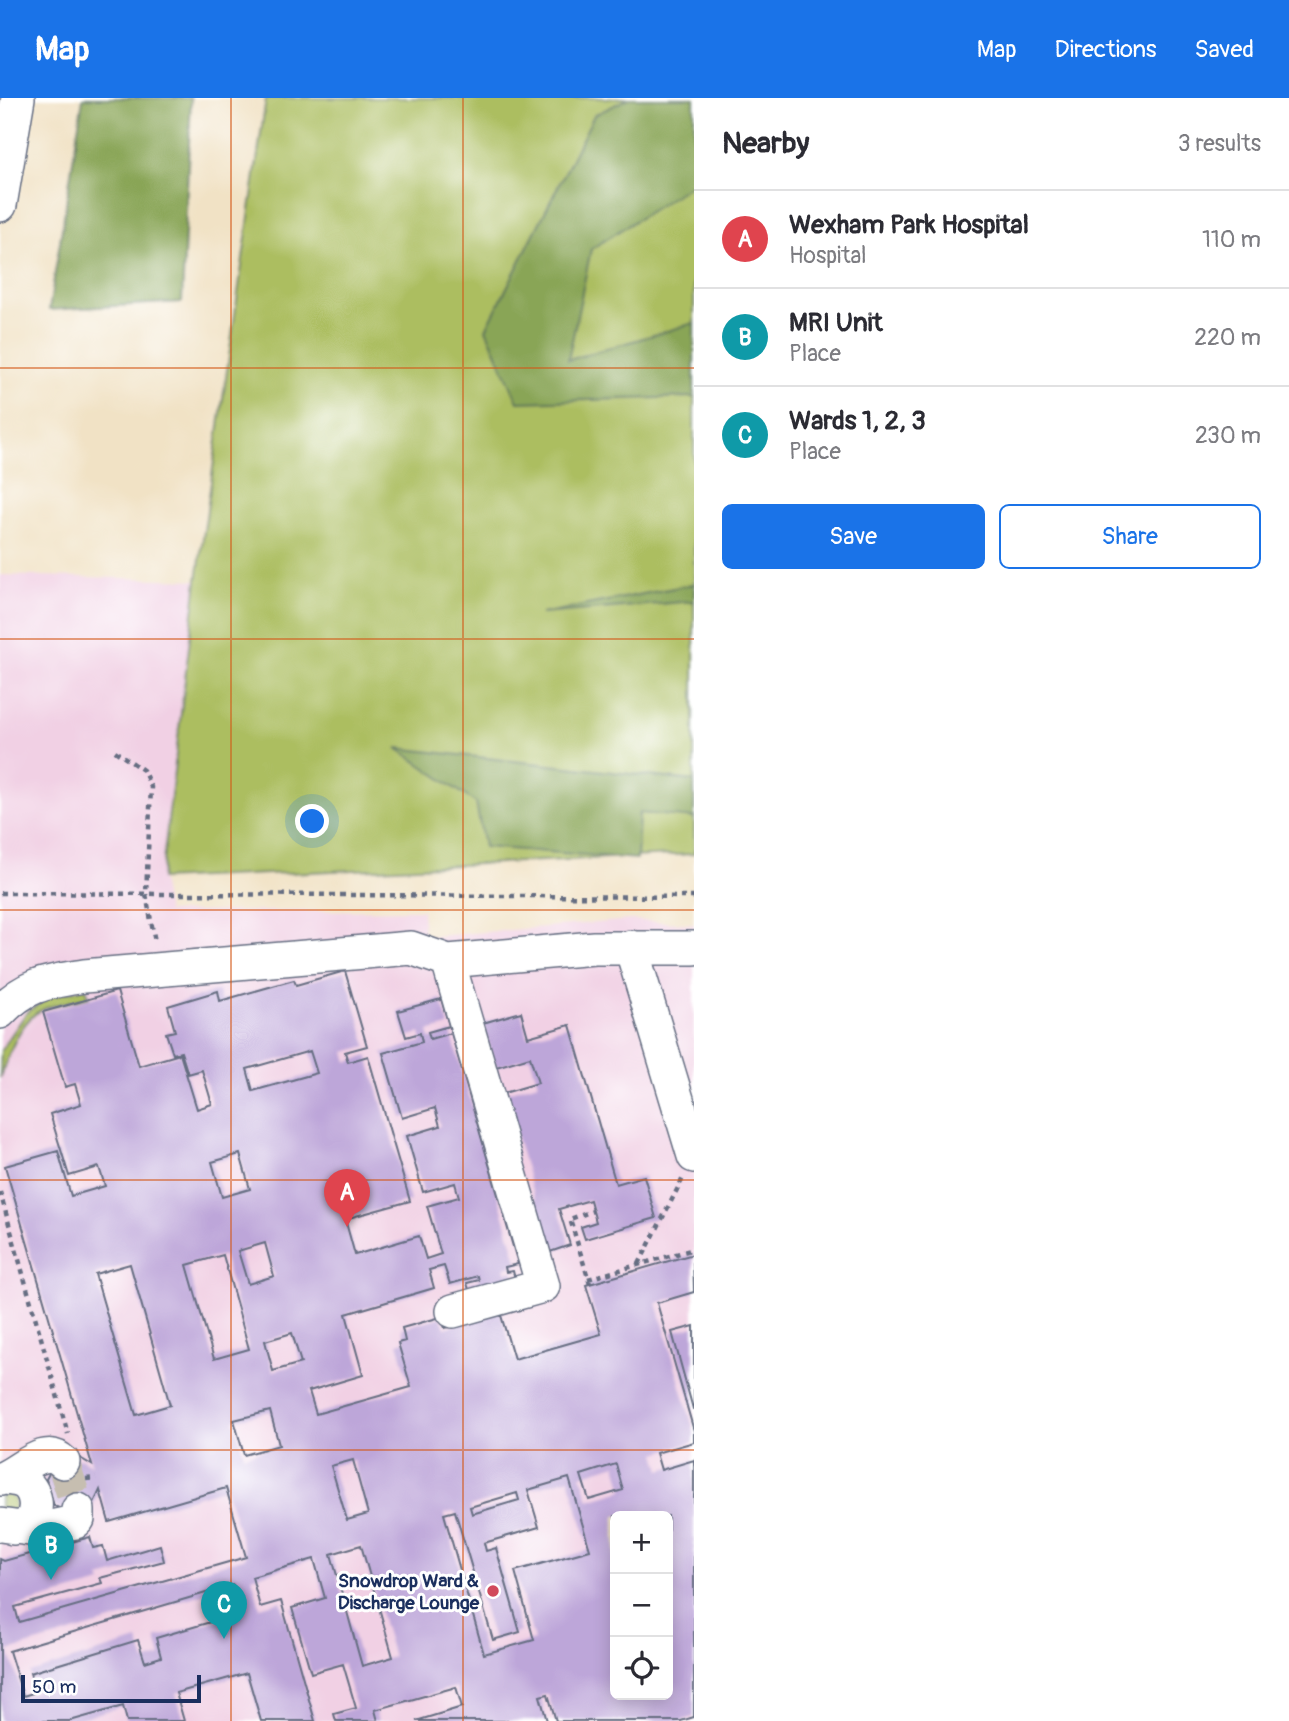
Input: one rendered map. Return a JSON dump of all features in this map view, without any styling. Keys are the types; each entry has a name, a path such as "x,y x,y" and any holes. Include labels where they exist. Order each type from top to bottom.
{"street":[{"path":"1,189 18,98"},
{"path":"3,998 54,981 160,968 411,948 448,961 631,947 694,948"},
{"path":"631,947 694,1156"},
{"path":"448,961 543,1286 453,1311"},
{"path":"3,1479 32,1460 56,1457 66,1451"},
{"path":"3,1479 24,1483 30,1488 35,1500 30,1522 24,1526 6,1527"},
{"path":"6,1527 41,1530 72,1523 78,1519 78,1510"}],"path":[{"path":"115,751 143,770 151,787 146,894 160,968"},
{"path":"0,893 694,897"},
{"path":"638,1265 682,1179 694,1175"},
{"path":"0,1192 66,1451"},
{"path":"593,1211 570,1219 589,1281 694,1250"}],"shaded area":[{"path":"0,575 197,580 161,879 167,912 422,910 424,937 631,920 694,924 694,1721 0,1721"}],"green space":[{"path":"83,98 191,98 182,302 49,310"},
{"path":"266,98 694,98 694,854 161,879 197,580"},
{"path":"629,98 694,98 694,183 591,249 568,360 694,323 694,397 518,402 486,329 594,115"},
{"path":"694,584 694,601 541,614"},
{"path":"397,748 694,781 694,818 639,813 637,859 484,847 476,803"},
{"path":"86,988 89,997 47,1008 29,1020 14,1043 0,1078 1,1050 27,1012 51,996"},
{"path":"8,1494 15,1499 15,1510 0,1514 0,1496"}],"building":[{"path":"345,971 367,1046 345,1052 348,1062 368,1056 410,1201 345,1219 355,1255 419,1236 426,1259 441,1254 427,1206 459,1197 455,1183 423,1192 407,1136 440,1126 435,1108 402,1118 383,1053 422,1042 420,1033 406,1037 398,1011 441,999 449,1026 428,1032 430,1039 451,1033 518,1264 505,1267 506,1272 513,1271 516,1283 471,1296 467,1283 479,1280 478,1276 450,1284 444,1266 429,1270 434,1288 346,1314 363,1375 309,1391 316,1414 411,1387 398,1343 405,1341 402,1328 441,1317 445,1328 500,1312 514,1359 601,1334 586,1285 693,1254 694,1292 657,1303 694,1431 694,1442 656,1453 661,1470 694,1460 694,1717 681,1721 556,1721 548,1694 540,1696 547,1721 416,1721 462,1707 456,1687 375,1710 378,1721 336,1721 334,1714 356,1708 343,1664 311,1673 292,1608 325,1598 314,1559 252,1577 260,1607 281,1601 315,1721 261,1721 247,1673 176,1693 184,1721 127,1721 123,1706 70,1721 0,1721 0,1559 4,1561 90,1537 93,1548 103,1546 107,1561 160,1545 164,1561 100,1578 102,1583 15,1607 19,1622 246,1557 226,1488 109,1522 100,1490 93,1505 69,1512 54,1506 46,1479 53,1466 80,1458 92,1465 5,1166 58,1151 71,1196 105,1186 99,1167 69,1176 50,1114 81,1104 75,1084 65,1087 43,1012 117,991 139,1066 180,1054 197,1109 212,1104 202,1070 188,1074 181,1052 173,1054 166,1033 175,1031 168,1006 218,991 220,1001 294,980 296,985","holes":["310,1051 317,1073 253,1091 247,1069","240,1154 250,1189 222,1197 212,1162","265,1243 274,1276 248,1284 238,1251","223,1255 249,1349 214,1359 187,1265","130,1264 170,1405 136,1415 95,1274","292,1333 301,1363 273,1371 265,1341","270,1411 279,1445 244,1455 234,1420","353,1460 368,1514 347,1520 331,1466","616,1464 623,1490 589,1500 581,1475","569,1478 590,1550 515,1571 534,1640 484,1654 444,1514 455,1511 493,1640 520,1632 496,1548 486,1551 484,1543 539,1527 528,1490","517,1493 519,1500 472,1514 470,1507","361,1545 393,1657 362,1666 331,1554","233,1585 241,1613 156,1638 161,1657 145,1662 138,1640 30,1673 36,1692 23,1696 9,1651"]},
{"path":"521,1012 528,1037 570,1025 616,1184 644,1176 656,1218 585,1239 581,1227 596,1222 590,1200 559,1209 570,1245 550,1252 504,1093 538,1083 530,1057 496,1067 483,1023"},
{"path":"694,1326 694,1409 693,1409 672,1332"}],"tunnel":[{"path":"63,1462 78,1510"}],"place":[{"name":"Wexham Park Hospital","path":"347,1227"},
{"name":"MRI Unit","path":"51,1580"},
{"name":"Snowdrop Ward & Discharge Lounge","path":"493,1591"},
{"name":"Wards 1, 2, 3","path":"224,1639"}]}
